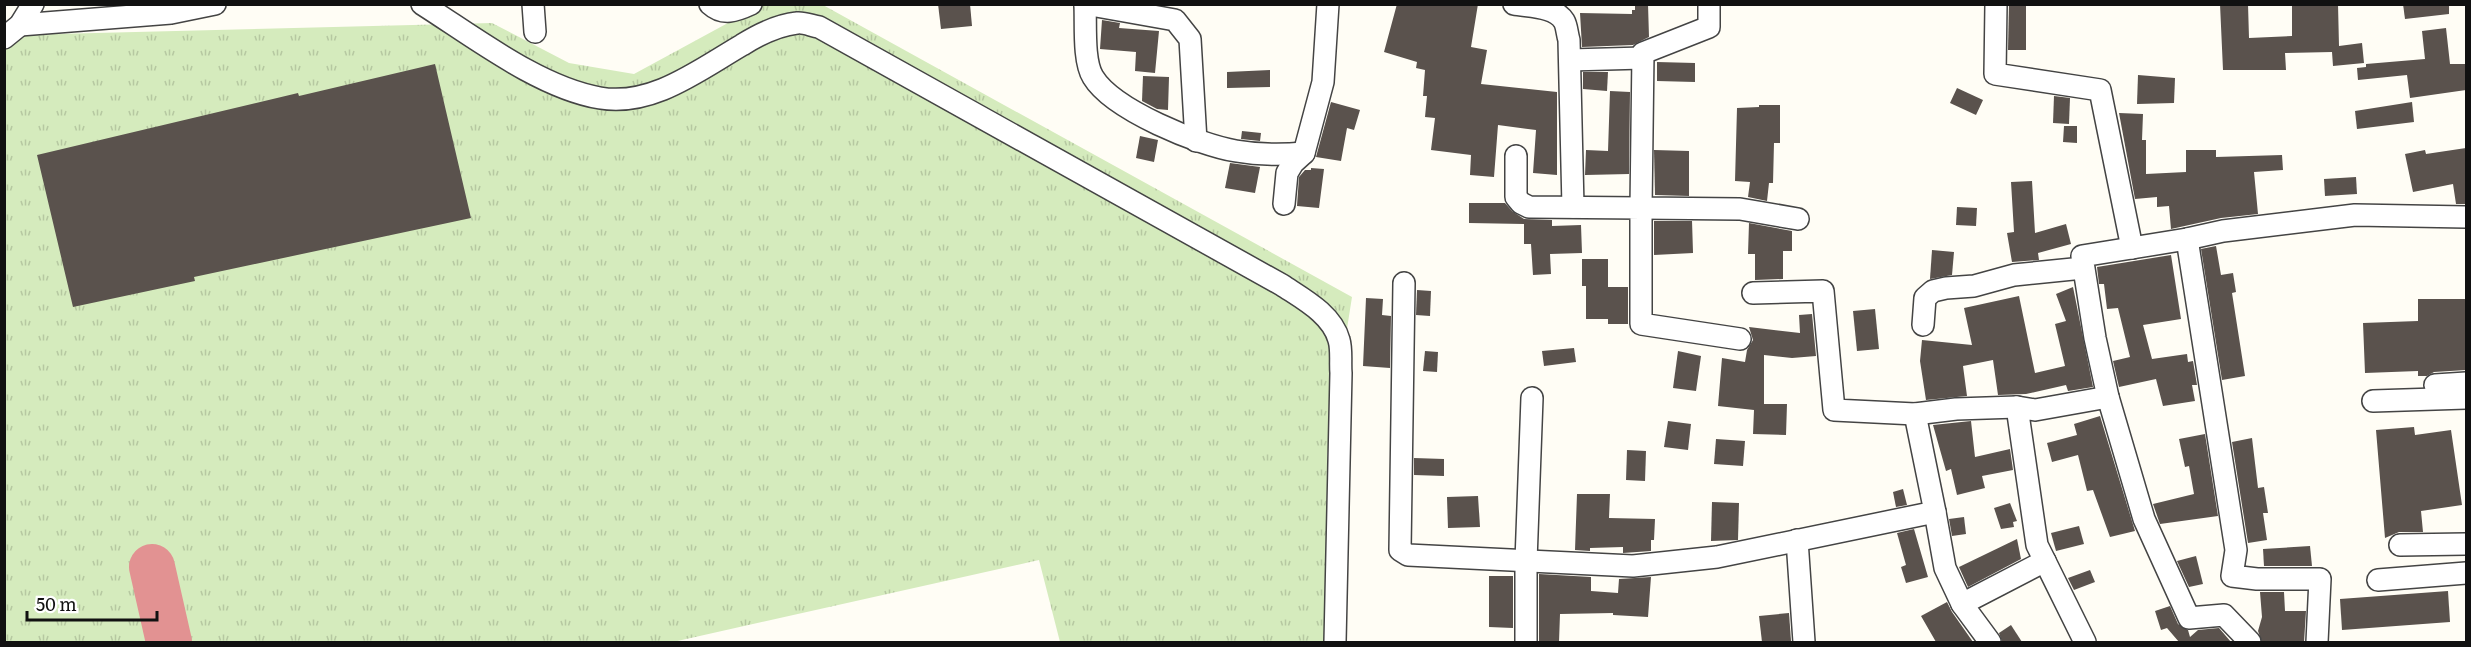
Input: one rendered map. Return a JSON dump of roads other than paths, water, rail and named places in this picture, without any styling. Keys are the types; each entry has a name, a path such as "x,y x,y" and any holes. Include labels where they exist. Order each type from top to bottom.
{"street":[{"path":"12,32 171,13 215,4"},
{"path":"422,4 525,68 564,89 601,98 633,99 673,85 755,37 783,26 799,22 819,27 1282,285 1310,304 1326,317 1339,340 1341,373 1335,642"},
{"path":"534,4 535,32"},
{"path":"710,4 717,10 731,12 751,4"},
{"path":"1284,204 1287,173 1293,163 1304,153 1323,82 1328,4"},
{"path":"1514,4 1550,10 1558,15 1563,20 1569,40 1573,207"},
{"path":"1709,4 1709,27 1643,52 1641,324 1740,339"},
{"path":"1996,4 1995,74 2100,90 2132,248"},
{"path":"12,32 33,5"},
{"path":"1196,141 1190,39 1183,28 1175,20 1085,5 1087,57 1092,77 1132,112 1196,141 1233,151 1274,155 1304,153"},
{"path":"1570,60 1643,58"},
{"path":"1516,156 1516,197 1529,207 1740,209 1798,219"},
{"path":"2250,642 2224,615 2189,618 2144,519 2108,397 2082,256 2223,231 2355,215 2466,217"},
{"path":"2187,239 2236,549 2232,576 2257,579 2320,579 2317,642"},
{"path":"1923,325 1925,298 1934,291 1974,286 2014,275 2083,268"},
{"path":"1404,283 1400,550 1408,555 1633,566 1717,557 1935,512"},
{"path":"1753,293 1823,291 1834,410 1915,414 1956,409 2017,407 2035,410 2108,397"},
{"path":"2435,385 2466,383"},
{"path":"1526,642 1526,561 1532,398"},
{"path":"2373,401 2466,398"},
{"path":"2017,407 2037,545 2085,642"},
{"path":"1915,414 1945,568 1962,604 1990,642"},
{"path":"1797,540 1804,642"},
{"path":"2400,545 2466,544"},
{"path":"1962,604 2044,561"},
{"path":"2378,580 2466,573"}]}
